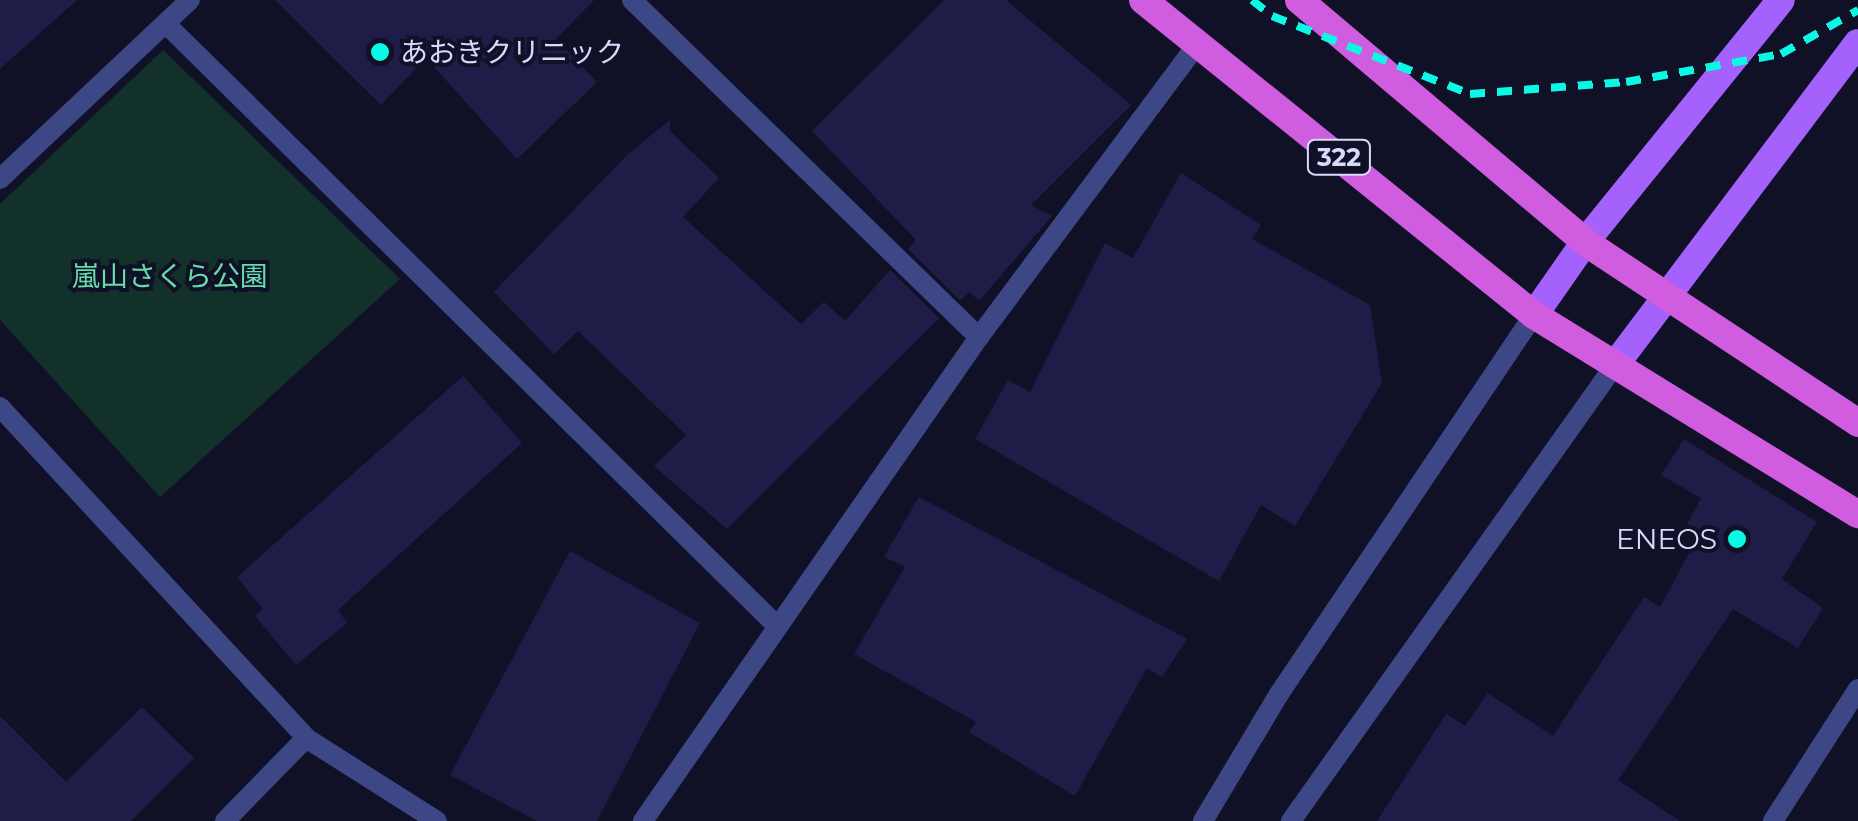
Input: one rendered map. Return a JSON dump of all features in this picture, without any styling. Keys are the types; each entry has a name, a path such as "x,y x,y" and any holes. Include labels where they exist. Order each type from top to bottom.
{"highway":[{"name":"322","path":"1143,0 1194,47 1449,240 1534,314 1858,514"},
{"path":"1299,0 1585,242 1858,423"}],"main road":[{"path":"1534,314 1585,242 1781,0"},
{"path":"1615,366 1858,43"}],"street":[{"path":"0,178 190,0"},
{"path":"632,0 979,337"},
{"path":"166,24 776,624"},
{"path":"643,821 776,624 979,337 1194,47"},
{"path":"1203,821 1279,694 1534,314"},
{"path":"1291,821 1615,366"},
{"path":"0,408 306,738 438,821"},
{"path":"1772,821 1858,689"},
{"path":"225,821 306,738"}],"green space":[{"name":"嵐山さくら公園","path":"163,50 400,279 160,497 0,320 0,204"}],"building":[{"path":"0,0 77,0 0,69"},
{"path":"275,0 594,0 556,39 597,82 517,159 426,58 381,105"},
{"path":"944,0 1006,0 1131,105 1031,205 1052,216 979,301 970,292 960,300 908,249 916,240 812,131"},
{"path":"670,120 670,131 719,178 683,217 801,324 824,302 845,321 890,270 939,318 727,529 654,466 686,435 578,331 554,354 494,292 627,155"},
{"path":"1181,173 1261,225 1252,239 1370,305 1382,383 1295,526 1261,505 1219,581 975,439 1008,380 1030,392 1105,243 1133,258"},
{"path":"463,376 522,443 338,610 347,623 296,665 255,616 263,609 237,577"},
{"path":"1684,439 1817,522 1782,579 1823,608 1798,648 1733,609 1618,780 1680,821 1377,821 1446,714 1465,726 1488,693 1553,736 1644,597 1660,607 1700,533 1687,524 1701,498 1661,475"},
{"path":"919,497 1187,639 1162,677 1147,668 1075,796 969,732 976,722 854,654 905,567 884,557"},
{"path":"570,551 700,623 597,821 537,821 450,775"},
{"path":"142,707 194,758 131,821 0,821 0,716 66,782"}],"railway":[{"path":"1252,0 1272,16 1470,94 1626,82 1781,54 1858,10"}],"place":[{"name":"あおきクリニック","path":"380,52"},
{"name":"ENEOS","path":"1737,539"}]}
